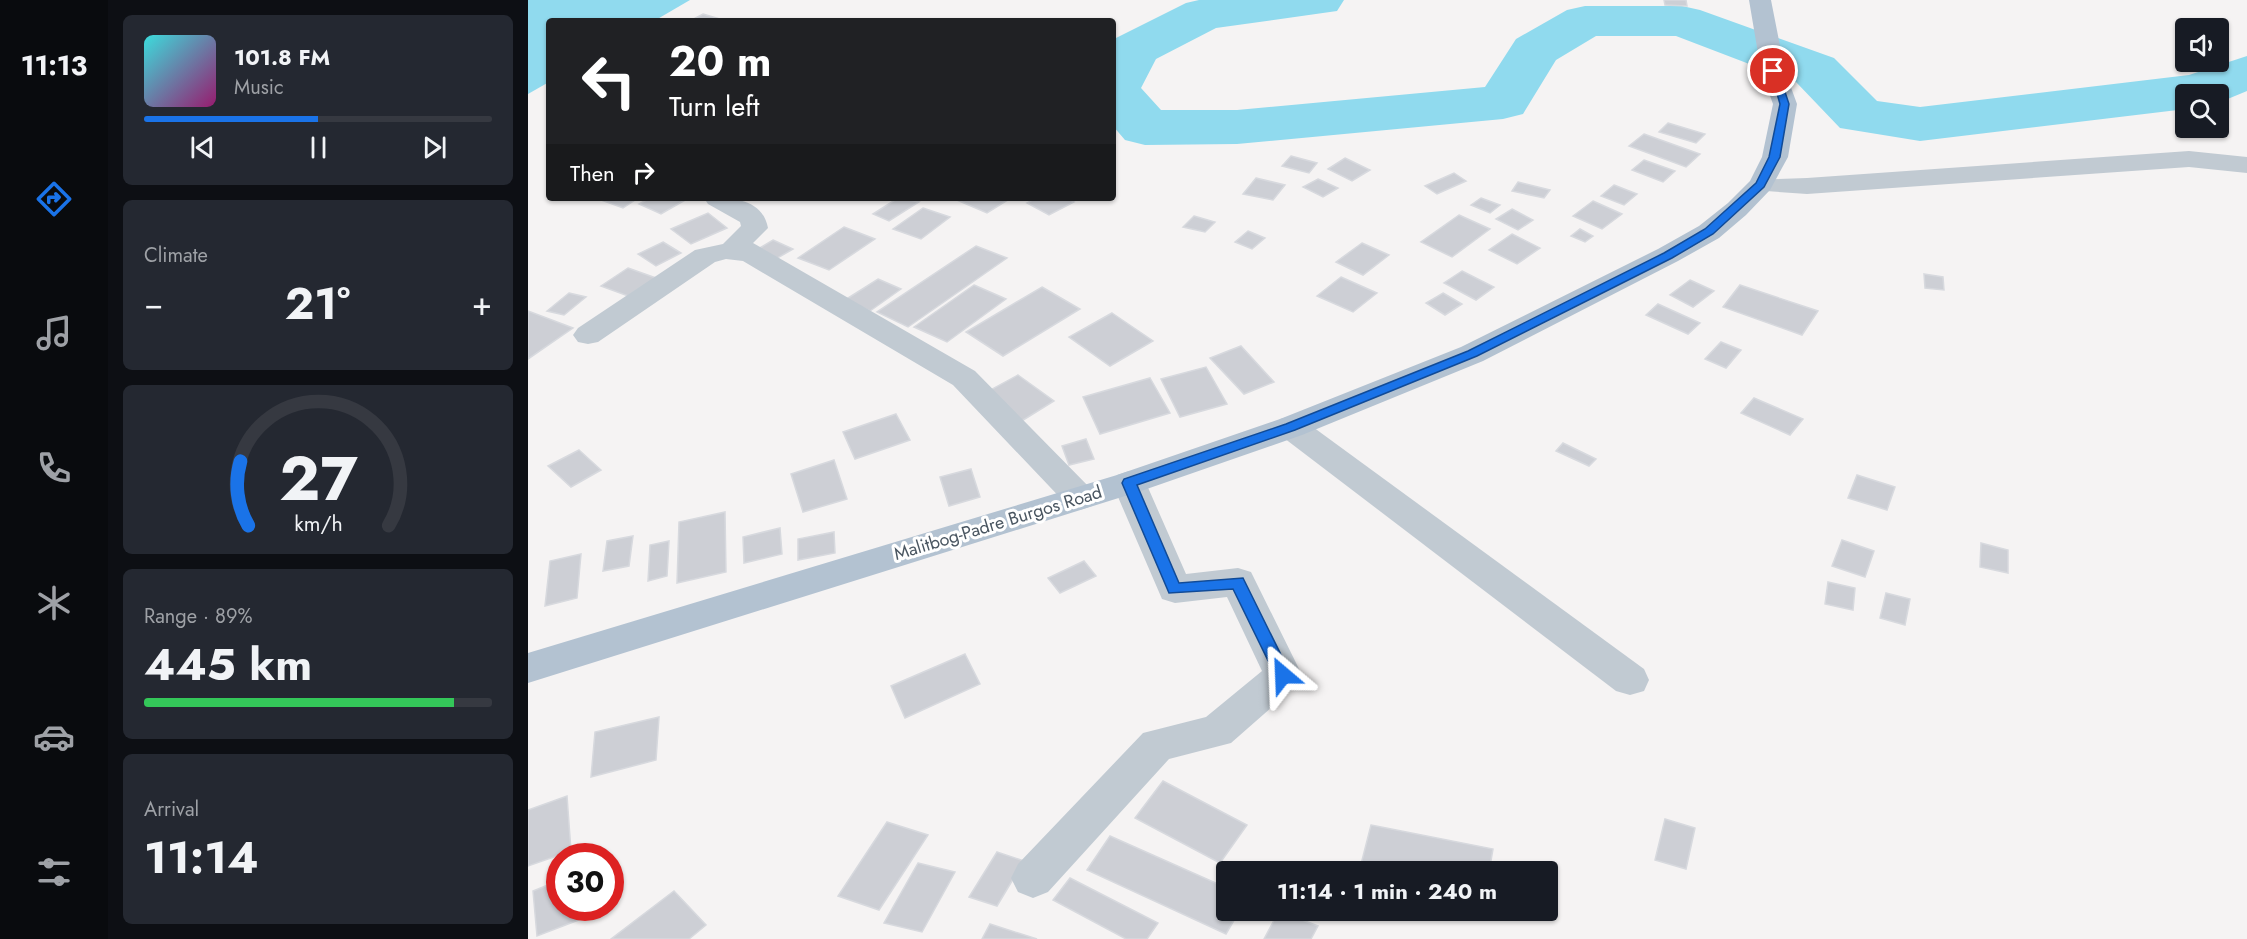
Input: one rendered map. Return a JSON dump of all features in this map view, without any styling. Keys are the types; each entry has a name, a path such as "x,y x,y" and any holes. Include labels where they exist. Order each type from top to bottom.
{"main road":[{"name":"Malitbog-Padre Burgos Road","path":"528,668 1129,483 1291,427 1472,354 1668,255 1709,232 1761,185 1775,157 1785,104 1773,71 1763,7"}],"street":[{"path":"1761,185 1807,186 2188,159 2247,165"},
{"path":"724,201 753,218 755,228 736,244 964,378 1080,498"},
{"path":"588,335 705,256 726,251 750,253"},
{"path":"1291,427 1630,680"},
{"path":"1033,878 1157,745 1217,731 1283,675 1238,582 1175,589 1129,483"}],"water":[{"path":"528,0 690,0 659,18 546,18 546,84 528,94"}],"building":[{"path":"1664,0 1686,0 1687,6 1665,5"},
{"path":"703,14 716,18 696,18"},
{"path":"1668,123 1705,134 1696,143 1659,132"},
{"path":"1644,134 1700,154 1686,167 1629,146"},
{"path":"1291,156 1317,163 1309,173 1282,166"},
{"path":"1345,158 1370,170 1352,181 1328,169"},
{"path":"1644,160 1675,171 1663,182 1632,170"},
{"path":"1454,173 1466,181 1437,194 1425,186"},
{"path":"1256,178 1285,185 1273,200 1243,194"},
{"path":"1318,179 1338,188 1323,197 1303,187"},
{"path":"1518,182 1550,190 1544,198 1512,191"},
{"path":"1614,185 1637,194 1624,205 1601,196"},
{"path":"1481,198 1500,205 1490,213 1471,205"},
{"path":"604,201 634,201 623,208"},
{"path":"644,201 684,201 661,214 639,204"},
{"path":"893,201 919,202 889,221 873,214"},
{"path":"959,201 1006,201 987,213"},
{"path":"1031,201 1074,202 1049,215 1027,203"},
{"path":"1593,201 1622,214 1602,229 1573,216"},
{"path":"923,208 950,217 921,239 893,229"},
{"path":"1512,209 1533,220 1518,230 1496,219"},
{"path":"708,213 727,228 691,244 671,229"},
{"path":"1459,215 1490,229 1452,257 1421,242"},
{"path":"1194,216 1215,222 1205,232 1183,227"},
{"path":"844,227 875,239 829,270 798,258"},
{"path":"1580,229 1593,236 1585,242 1571,236"},
{"path":"1248,231 1265,238 1252,249 1235,242"},
{"path":"1512,234 1540,248 1517,264 1489,250"},
{"path":"773,240 793,249 774,260 755,251"},
{"path":"663,242 681,253 656,266 638,254"},
{"path":"1362,243 1389,255 1363,275 1336,262"},
{"path":"976,246 1007,258 908,327 877,312"},
{"path":"628,268 656,278 628,296 601,286"},
{"path":"1462,271 1494,287 1476,300 1444,283"},
{"path":"1924,274 1943,277 1944,290 1925,288"},
{"path":"1341,277 1377,293 1353,312 1317,296"},
{"path":"878,279 901,289 870,311 845,300"},
{"path":"1690,280 1714,291 1693,307 1670,295"},
{"path":"974,285 1006,299 947,342 914,327"},
{"path":"1740,285 1818,311 1802,335 1723,307"},
{"path":"1042,287 1080,309 1003,356 966,332"},
{"path":"569,293 586,297 564,315 547,311"},
{"path":"1443,293 1462,304 1445,315 1426,303"},
{"path":"1658,304 1700,323 1688,334 1646,315"},
{"path":"528,311 573,328 528,359"},
{"path":"1112,313 1153,341 1110,366 1069,337"},
{"path":"1721,342 1741,350 1726,368 1705,359"},
{"path":"1241,346 1274,382 1244,394 1210,358"},
{"path":"1206,367 1227,404 1180,417 1161,379"},
{"path":"1018,375 1054,401 1020,422 983,394"},
{"path":"1150,378 1170,413 1100,434 1083,397"},
{"path":"1754,398 1803,419 1790,435 1741,413"},
{"path":"896,414 910,440 855,459 843,432"},
{"path":"1086,439 1094,459 1069,465 1062,446"},
{"path":"1563,443 1596,459 1589,466 1556,451"},
{"path":"579,450 601,470 571,487 548,466"},
{"path":"834,460 847,499 803,512 791,474"},
{"path":"971,469 980,497 949,506 940,477"},
{"path":"1857,475 1895,487 1887,510 1848,498"},
{"path":"725,512 726,572 677,583 679,522"},
{"path":"780,528 782,554 744,563 743,537"},
{"path":"834,532 835,553 798,560 798,539"},
{"path":"633,536 629,566 603,571 607,541"},
{"path":"1842,540 1874,551 1865,577 1832,566"},
{"path":"669,541 667,576 648,581 650,545"},
{"path":"1981,543 2008,550 2008,573 1980,567"},
{"path":"581,554 577,598 545,606 550,561"},
{"path":"1084,561 1096,576 1060,593 1048,578"},
{"path":"1828,582 1855,588 1853,610 1825,604"},
{"path":"1886,593 1910,599 1905,625 1880,618"},
{"path":"965,654 980,684 905,718 891,686"},
{"path":"659,717 656,760 591,777 595,732"},
{"path":"1163,781 1247,825 1221,861 1216,861 1135,818"},
{"path":"567,796 570,843 546,843 546,860 528,866 528,810"},
{"path":"1665,819 1695,828 1686,869 1655,860"},
{"path":"887,822 928,835 879,910 838,896"},
{"path":"1371,825 1493,849 1491,861 1362,861"},
{"path":"1110,836 1216,883 1216,921 1234,921 1226,934 1087,870"},
{"path":"997,852 1024,861 997,906 969,897"},
{"path":"918,863 955,872 922,932 884,923"},
{"path":"1070,878 1158,923 1147,939 1126,939 1053,900"},
{"path":"546,886 546,921 576,921 537,936 533,891"},
{"path":"674,891 706,925 689,939 611,939"},
{"path":"1274,921 1305,921 1318,926 1311,939 1264,939"},
{"path":"990,924 1037,939 982,939"}],"waterway":[{"path":"1116,83 1135,49 1204,14 1319,0"},
{"path":"1116,94 1145,128 1237,127 1503,102 1535,50 1585,21 1682,21 1815,70 1860,116 1920,124 2199,91 2247,72"}],"route":[{"path":"1283,675 1238,582 1175,589 1129,483 1291,427 1472,354 1709,232 1761,185 1775,157 1785,104 1773,71"}]}
